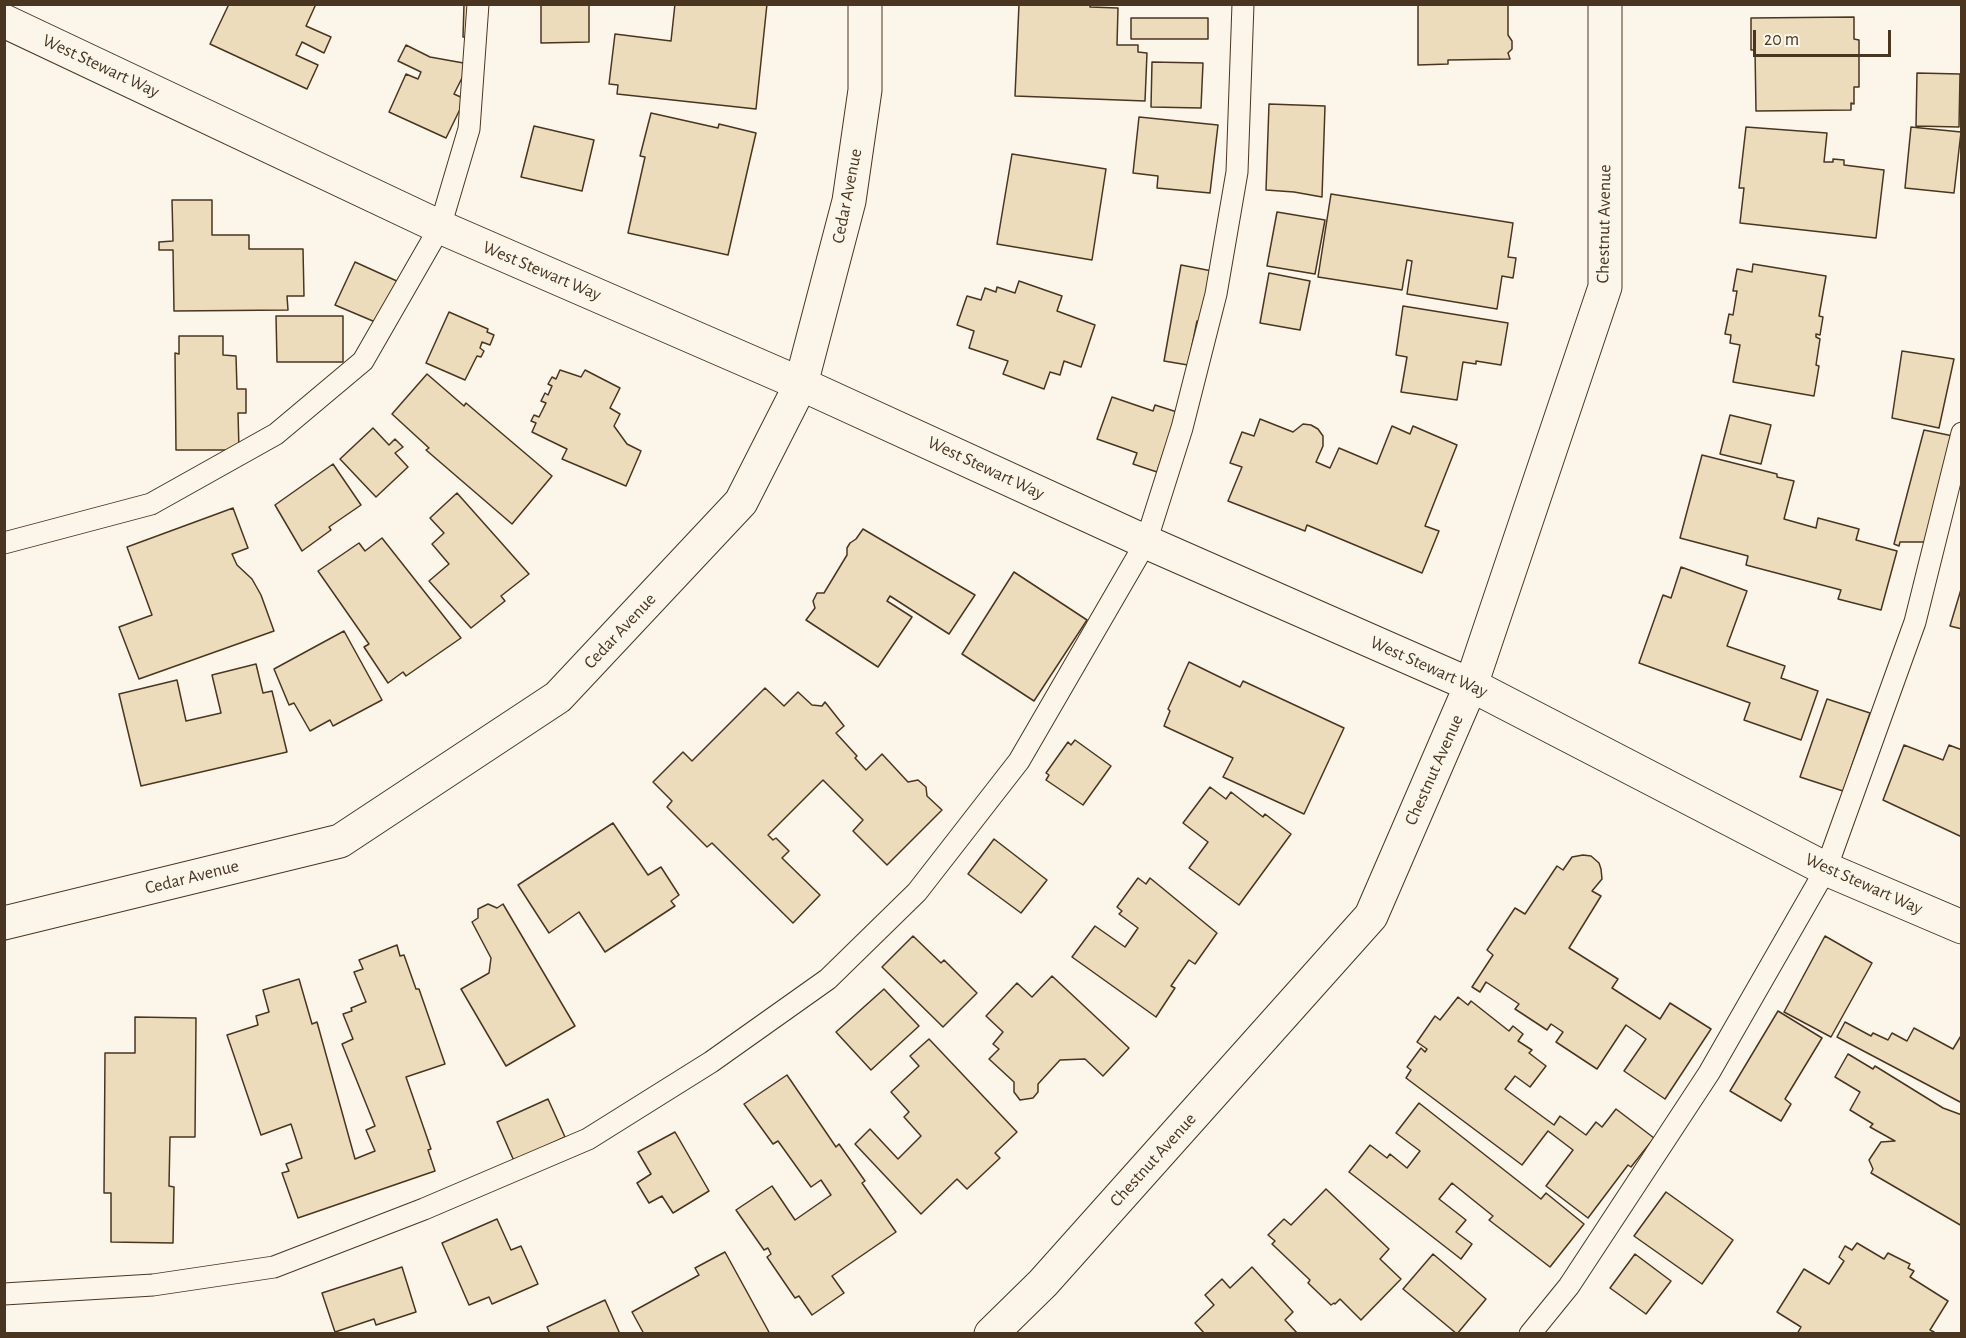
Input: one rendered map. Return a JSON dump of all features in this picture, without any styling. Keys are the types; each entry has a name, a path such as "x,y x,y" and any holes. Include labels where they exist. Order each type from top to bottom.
{"street":[{"name":"Cedar Avenue","path":"4,923 340,841 558,697 741,502 801,384 849,201 865,90 865,4"},
{"name":"Chestnut Avenue","path":"991,1334 1043,1283 1371,916 1472,685 1605,287 1605,4"},
{"name":"West Stewart Way","path":"4,21 440,227 801,384 1146,542 1472,685 1826,869 1962,927"}],"lane":[{"path":"4,543 151,504 276,434 363,361 440,227 469,129 478,4"},
{"path":"4,1294 153,1285 274,1267 424,1209 588,1139 711,1062 828,979 917,892 1019,761 1146,542 1182,428 1216,294 1237,172 1243,4"},
{"path":"1530,1334 1569,1286 1710,1073 1826,869 1915,622 1962,433"}],"building":[{"path":"229,4 316,4 306,26 331,37 324,53 302,42 296,55 318,65 307,89 210,44"},
{"path":"464,4 476,4 474,38 463,37"},
{"path":"541,4 589,4 589,42 541,43"},
{"path":"675,4 767,4 756,109 617,94 618,85 609,84 615,34 671,41"},
{"path":"1019,4 1091,4 1090,7 1118,8 1117,45 1138,45 1138,52 1147,53 1145,101 1015,96"},
{"path":"1418,4 1508,4 1508,35 1512,41 1512,49 1508,53 1510,59 1448,60 1448,64 1418,65"},
{"path":"1854,17 1854,39 1859,40 1859,87 1854,87 1854,104 1851,103 1851,110 1756,111 1755,50 1751,50 1751,18"},
{"path":"1131,18 1208,18 1208,39 1131,39"},
{"path":"406,45 430,57 469,64 454,94 465,99 446,138 389,112 406,74 418,79 421,72 398,61"},
{"path":"1152,62 1203,63 1201,108 1151,107"},
{"path":"1917,73 1960,74 1959,127 1916,126"},
{"path":"1269,104 1325,106 1322,197 1266,190"},
{"path":"651,113 718,128 719,124 756,133 728,255 628,233 645,157 640,156"},
{"path":"1139,117 1218,125 1210,193 1157,188 1158,176 1133,173"},
{"path":"534,126 594,140 582,191 521,177"},
{"path":"1746,127 1827,133 1824,162 1833,162 1833,159 1844,160 1844,165 1884,170 1876,238 1740,223 1744,188 1739,188"},
{"path":"1911,127 1961,132 1954,193 1905,188"},
{"path":"1012,154 1106,169 1092,260 997,244"},
{"path":"1331,194 1513,223 1508,257 1516,258 1513,278 1502,276 1497,309 1407,294 1412,261 1407,260 1402,290 1318,277"},
{"path":"172,200 212,200 212,235 249,235 249,249 303,249 304,296 287,296 288,310 174,311 173,250 159,250 159,242 173,241"},
{"path":"1277,212 1325,220 1315,274 1267,266"},
{"path":"355,262 399,282 380,324 335,305"},
{"path":"1753,264 1826,276 1819,316 1823,317 1820,335 1816,334 1816,337 1820,339 1816,365 1819,366 1814,396 1733,382 1740,345 1730,343 1731,335 1725,334 1729,314 1733,315 1737,291 1733,291 1737,269 1752,272"},
{"path":"1181,265 1212,271 1202,322 1197,321 1188,365 1164,361"},
{"path":"1269,273 1310,281 1300,330 1260,323"},
{"path":"1019,281 1062,296 1057,311 1095,325 1081,367 1064,361 1060,375 1050,372 1044,389 1003,374 1008,361 969,348 974,331 957,325 967,296 981,300 985,288 996,292 997,287 1015,293"},
{"path":"1403,306 1508,323 1501,365 1476,361 1476,364 1463,362 1457,400 1401,392 1407,357 1396,355"},
{"path":"449,312 488,329 487,332 494,335 490,345 482,342 480,348 484,351 481,357 477,356 465,380 426,363"},
{"path":"276,316 343,316 343,362 277,362"},
{"path":"179,336 223,336 223,355 236,356 237,389 246,389 246,413 238,413 239,450 176,450 175,353 179,354"},
{"path":"1902,351 1954,359 1939,428 1892,418"},
{"path":"560,370 581,377 585,370 620,388 610,408 620,414 614,426 627,444 641,451 626,486 562,459 567,449 532,432 536,423 531,421 534,415 539,417 546,403 541,401 545,393 548,395 552,386 548,384 552,377 556,379"},
{"path":"427,374 464,406 466,403 552,476 512,524 426,450 429,448 392,414"},
{"path":"1112,397 1153,411 1155,405 1177,412 1157,472 1133,464 1137,453 1097,439"},
{"path":"1730,415 1771,425 1761,464 1720,454"},
{"path":"1260,419 1293,432 1303,424 1318,429 1323,436 1323,446 1316,462 1330,468 1339,448 1377,464 1392,426 1410,434 1413,426 1457,445 1425,526 1439,531 1422,573 1307,525 1305,531 1228,501 1242,467 1230,463 1242,432 1254,436"},
{"path":"373,428 389,445 395,439 403,447 395,453 408,467 376,497 340,459"},
{"path":"1924,430 1953,436 1929,542 1900,542 1899,546 1894,544"},
{"path":"1702,455 1777,474 1777,477 1794,481 1784,519 1816,528 1818,518 1859,529 1856,540 1897,551 1881,610 1838,599 1841,590 1746,565 1748,556 1680,538"},
{"path":"333,464 361,505 329,527 331,530 302,551 275,505"},
{"path":"457,493 529,574 501,596 505,601 471,628 429,581 449,564 432,544 444,533 430,518"},
{"path":"233,508 248,548 232,554 237,565 252,579 261,595 274,631 139,679 119,627 152,615 127,547"},
{"path":"863,529 975,595 949,634 890,596 887,601 912,617 878,667 806,620 815,608 813,601 817,593 824,593 847,555 850,543"},
{"path":"382,538 461,638 406,676 403,672 388,683 364,647 369,644 318,571 359,543 365,551"},
{"path":"1681,567 1747,591 1727,646 1785,666 1781,678 1818,691 1801,740 1744,720 1750,703 1639,663 1663,595 1671,598"},
{"path":"1014,572 1087,620 1034,701 962,654"},
{"path":"1962,586 1962,629 1950,626"},
{"path":"344,631 382,700 333,726 330,720 310,731 294,703 289,705 274,669"},
{"path":"1189,662 1240,687 1243,681 1344,728 1304,814 1223,777 1233,758 1164,726 1170,711 1168,709"},
{"path":"256,664 263,693 272,691 287,752 141,786 119,694 177,680 186,721 221,713 212,675"},
{"path":"765,688 784,706 798,692 812,705 822,706 825,702 844,726 836,733 857,756 855,758 866,770 882,754 908,782 918,780 926,787 927,796 942,810 887,865 853,831 863,820 823,780 768,835 773,840 776,838 789,851 782,858 820,895 793,923 712,843 707,847 667,807 672,801 653,782 683,752 692,761"},
{"path":"1827,699 1870,713 1843,791 1800,777"},
{"path":"1075,740 1111,766 1083,805 1046,780 1049,775 1046,773 1068,742 1071,745"},
{"path":"1904,745 1943,760 1949,745 1962,750 1962,837 1883,800"},
{"path":"1210,787 1226,799 1231,792 1263,817 1265,814 1291,834 1239,905 1189,868 1208,842 1183,823"},
{"path":"613,823 648,875 661,867 679,895 671,901 675,906 605,952 579,912 549,933 518,885"},
{"path":"994,839 1047,880 1021,913 968,874"},
{"path":"1591,856 1599,863 1602,879 1592,891 1601,896 1569,948 1618,979 1612,988 1660,1019 1670,1003 1711,1029 1665,1099 1624,1071 1646,1039 1626,1025 1597,1069 1556,1042 1563,1032 1551,1024 1547,1030 1515,1009 1519,1004 1486,982 1480,992 1472,987 1493,955 1487,950 1515,908 1525,914 1557,866 1563,870 1572,857"},
{"path":"1138,878 1146,884 1150,878 1217,933 1195,964 1189,960 1171,986 1175,988 1156,1017 1072,957 1095,926 1125,947 1138,928 1119,914 1122,911 1117,907"},
{"path":"488,904 497,908 503,904 575,1026 506,1066 461,989 489,973 491,958 472,922 478,918 478,909"},
{"path":"913,936 941,963 944,960 977,993 943,1027 882,967"},
{"path":"1825,936 1872,963 1831,1037 1784,1012"},
{"path":"397,945 400,956 404,955 416,989 419,989 445,1064 406,1077 431,1149 428,1150 435,1171 298,1218 282,1173 289,1171 286,1164 302,1158 291,1124 261,1135 227,1035 258,1025 256,1016 269,1012 263,990 299,979 312,1024 317,1022 355,1159 375,1151 366,1130 375,1126 342,1044 353,1039 343,1014 366,1002 354,972 363,969 359,960"},
{"path":"1052,976 1129,1048 1103,1076 1085,1059 1060,1060 1038,1084 1038,1092 1033,1098 1020,1100 1014,1092 1014,1082 989,1059 999,1049 993,1044 1003,1032 986,1016 1017,983 1032,997"},
{"path":"884,989 919,1026 871,1070 836,1032"},
{"path":"1458,997 1468,1005 1471,1001 1509,1031 1513,1026 1523,1034 1518,1041 1532,1050 1529,1053 1546,1066 1530,1087 1515,1076 1505,1089 1554,1125 1560,1116 1586,1135 1596,1122 1602,1127 1616,1109 1654,1138 1631,1167 1628,1165 1588,1218 1546,1186 1573,1150 1548,1131 1522,1165 1406,1078 1411,1070 1407,1067 1421,1048 1425,1052 1427,1049 1417,1042 1435,1016 1440,1020"},
{"path":"1778,1011 1822,1038 1785,1099 1791,1104 1781,1121 1730,1091"},
{"path":"135,1017 196,1018 195,1137 170,1137 169,1186 174,1187 173,1243 111,1242 111,1193 104,1193 105,1053 135,1053"},
{"path":"1845,1022 1871,1036 1873,1033 1888,1040 1892,1033 1907,1041 1914,1028 1953,1049 1962,1034 1962,1103 1837,1037"},
{"path":"929,1039 1017,1132 995,1153 1000,1158 967,1189 957,1179 921,1214 855,1144 870,1129 898,1159 921,1136 904,1117 909,1112 891,1092 919,1066 910,1056"},
{"path":"1848,1054 1873,1069 1875,1066 1943,1108 1962,1115 1962,1226 1871,1173 1873,1169 1869,1160 1881,1142 1895,1141 1870,1127 1873,1124 1850,1110 1860,1092 1835,1077"},
{"path":"787,1075 836,1147 839,1144 865,1181 862,1183 896,1232 832,1276 844,1293 812,1315 799,1296 795,1298 767,1257 771,1254 768,1248 764,1250 736,1210 772,1186 795,1220 831,1195 821,1180 811,1187 778,1141 773,1144 744,1104"},
{"path":"548,1099 565,1137 514,1161 497,1122"},
{"path":"1419,1103 1541,1199 1546,1193 1584,1224 1550,1267 1489,1220 1493,1216 1452,1183 1439,1199 1466,1220 1456,1232 1472,1244 1461,1259 1349,1172 1370,1145 1387,1158 1390,1154 1407,1168 1420,1151 1396,1133"},
{"path":"675,1132 709,1191 673,1213 662,1196 649,1203 637,1183 651,1174 638,1152"},
{"path":"1326,1189 1389,1249 1380,1259 1401,1279 1361,1320 1340,1299 1331,1305 1308,1283 1310,1280 1272,1244 1275,1241 1268,1235 1284,1219 1291,1225"},
{"path":"1666,1192 1733,1240 1702,1284 1634,1236"},
{"path":"497,1219 511,1250 521,1246 538,1284 492,1304 489,1297 469,1305 442,1243"},
{"path":"1857,1243 1884,1259 1888,1253 1910,1264 1908,1268 1914,1271 1910,1277 1948,1301 1930,1330 1934,1332 1933,1334 1797,1334 1801,1327 1777,1312 1804,1269 1829,1284 1844,1261 1839,1257 1845,1246 1852,1250"},
{"path":"725,1252 770,1334 644,1334 632,1312 699,1275 695,1268"},
{"path":"1433,1254 1486,1299 1457,1334 1403,1289"},
{"path":"1635,1254 1671,1281 1646,1314 1610,1288"},
{"path":"402,1267 416,1312 376,1325 374,1319 335,1332 322,1293"},
{"path":"1252,1267 1293,1312 1285,1320 1298,1334 1205,1334 1195,1323 1214,1305 1205,1295 1222,1279 1230,1288"},
{"path":"605,1300 620,1334 550,1334 547,1327"}]}
